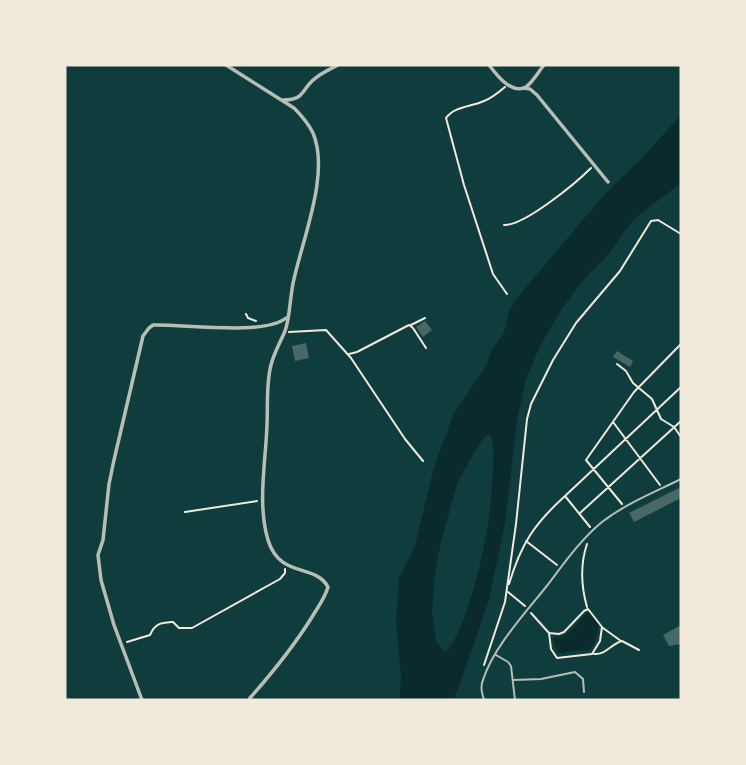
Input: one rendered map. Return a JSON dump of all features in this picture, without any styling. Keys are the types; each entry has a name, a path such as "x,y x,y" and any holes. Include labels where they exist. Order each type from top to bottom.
{"street":[{"path":"226,65 283,100 301,115 312,133 318,167 315,194 294,278 285,331 269,373 264,500 272,550 283,564 322,579 327,584 327,589 281,663 250,698"},
{"path":"283,100 299,97 314,79 338,65"},
{"path":"489,65 508,85 530,89 537,95 608,182"},
{"path":"523,88 544,65"},
{"path":"142,700 121,644 102,580 98,555 104,534 109,484 143,336 153,325 265,326 280,323 287,317"}],"lane":[{"path":"484,700 481,684 495,654 593,531 625,507 681,478"},
{"path":"495,654 510,663 515,700"},
{"path":"513,680 541,679 575,672 583,679 583,692"}],"path":[{"path":"507,295 493,274 446,118 456,110 490,99 508,85"},
{"path":"505,225 527,218 594,165"},
{"path":"483,667 503,610 516,524 527,419 534,396 576,324 620,271 650,222 658,220 681,234"},
{"path":"246,314 261,321"},
{"path":"348,354 358,352 425,318"},
{"path":"410,325 426,348"},
{"path":"285,331 326,330 348,354 405,439 423,461"},
{"path":"625,507 586,460 639,387 681,344"},
{"path":"617,363 633,383 652,398 661,419 674,427 681,437"},
{"path":"506,591 518,556 543,517 681,387"},
{"path":"612,421 663,489"},
{"path":"579,514 681,422"},
{"path":"565,495 593,531"},
{"path":"186,512 264,500"},
{"path":"526,541 561,568"},
{"path":"588,542 583,555 582,576 588,609 611,635 639,650"},
{"path":"121,644 149,635 153,628 162,623 173,622 179,628 192,628 280,579 285,573 283,564"},
{"path":"506,591 521,602 549,634 551,649 557,658 603,653 622,641"},
{"path":"549,634 564,632 588,609"},
{"path":"592,654 600,641 601,626"}],"water":[{"path":"681,115 681,183 640,214 609,254 585,278 561,310 540,346 526,379 517,420 505,523 489,600 454,700 400,700 401,675 396,622 399,578 415,546 434,467 453,415 486,366 492,349 504,333 509,311 516,299 604,195","holes":["486,435 491,437 491,495 482,553 467,611 460,629 446,651 442,650 436,640 432,614 434,579 441,542 458,481 480,443"]},
{"path":"587,612 599,624 591,648 588,651 558,652 553,638 569,632"}],"building":[{"path":"425,321 432,330 423,337 416,327"},
{"path":"306,343 309,358 295,361 292,346"},
{"path":"617,351 633,361 630,367 613,357"},
{"path":"681,487 681,498 634,522 629,513"},
{"path":"681,625 681,644 669,646 663,635"}]}
